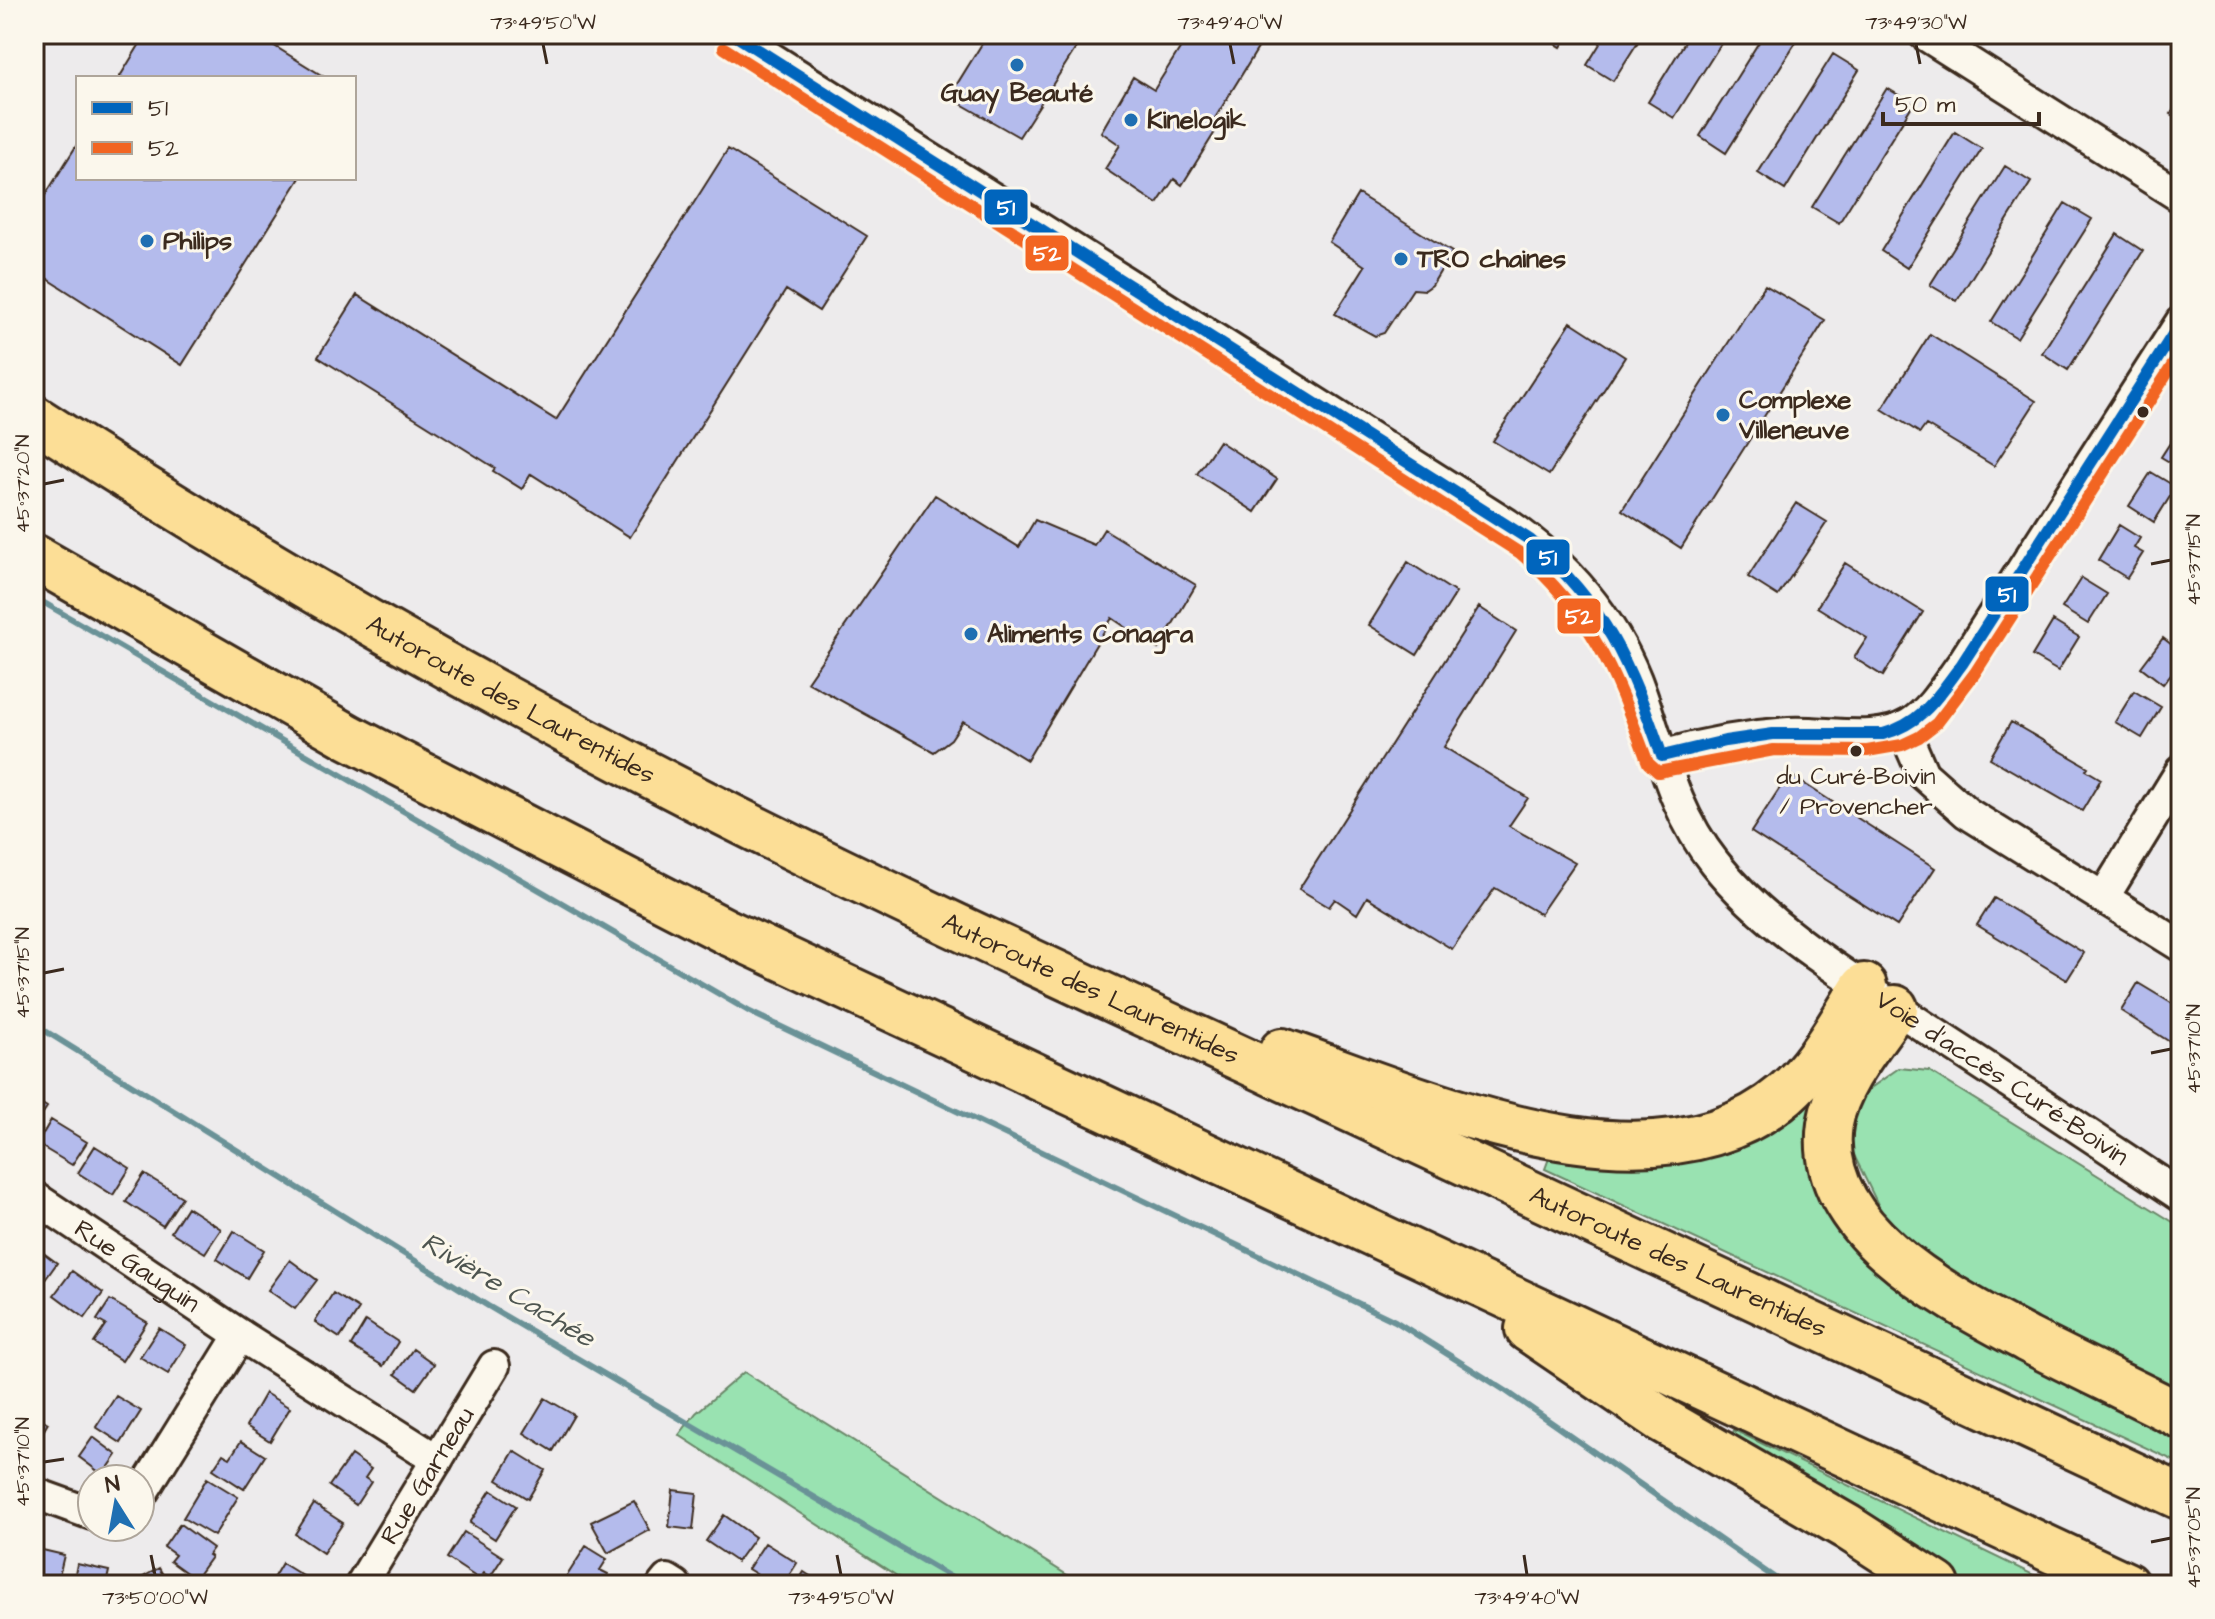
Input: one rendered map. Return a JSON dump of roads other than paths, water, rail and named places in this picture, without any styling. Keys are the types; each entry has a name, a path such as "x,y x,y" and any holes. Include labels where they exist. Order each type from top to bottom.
{"highway":[{"name":"Autoroute des Laurentides","path":"34,418 236,544 557,726 789,845 1060,975 2181,1497"},
{"path":"34,557 362,744 674,906 2126,1585"},
{"path":"1060,975 1473,1116 1553,1137 1629,1145 1707,1134 1750,1118 1769,1107 1799,1081 1879,997"},
{"path":"1879,997 1833,1108 1830,1127 1830,1159 1842,1193 1853,1210 1887,1250 1947,1295 2051,1352 2181,1416"},
{"path":"1420,1256 1662,1420 1847,1527 1937,1585"}],"street":[{"name":"Voie d'accès Curé-Boivin","path":"733,34 1530,540 1568,575 1611,630 1635,679 1686,819 1716,865 1772,921 1879,997 2181,1196"},
{"path":"1924,34 2181,197"},
{"path":"1662,756 1720,742 1772,735 1877,735 1903,728 1923,715 1962,664 2170,362 2181,322"},
{"path":"1903,728 1917,764 1932,785 1997,833 2181,946"},
{"path":"2103,898 2181,771"},
{"name":"Rue Gauguin","path":"34,1197 240,1335 437,1460"},
{"path":"156,1470 240,1335"},
{"name":"Rue Garneau","path":"361,1585 494,1366"},
{"path":"34,1493 76,1508"},
{"path":"663,1585 667,1580 675,1585"}],"waterway":[{"path":"34,597 750,1012 1395,1321 1506,1391 1785,1585"},
{"name":"Rivière Cachée","path":"34,1024 488,1306 964,1585"}],"place":[{"name":"Guay Beauté","path":"1017,65"},
{"name":"Kinelogik","path":"1131,120"},
{"name":"Philips","path":"147,241"},
{"name":"TRO chaines","path":"1401,259"},
{"name":"Complexe Villeneuve","path":"1723,415"},
{"name":"Aliments Conagra","path":"971,634"},
{"name":"du Curé-Boivin / Provencher","path":"1856,751"}]}
